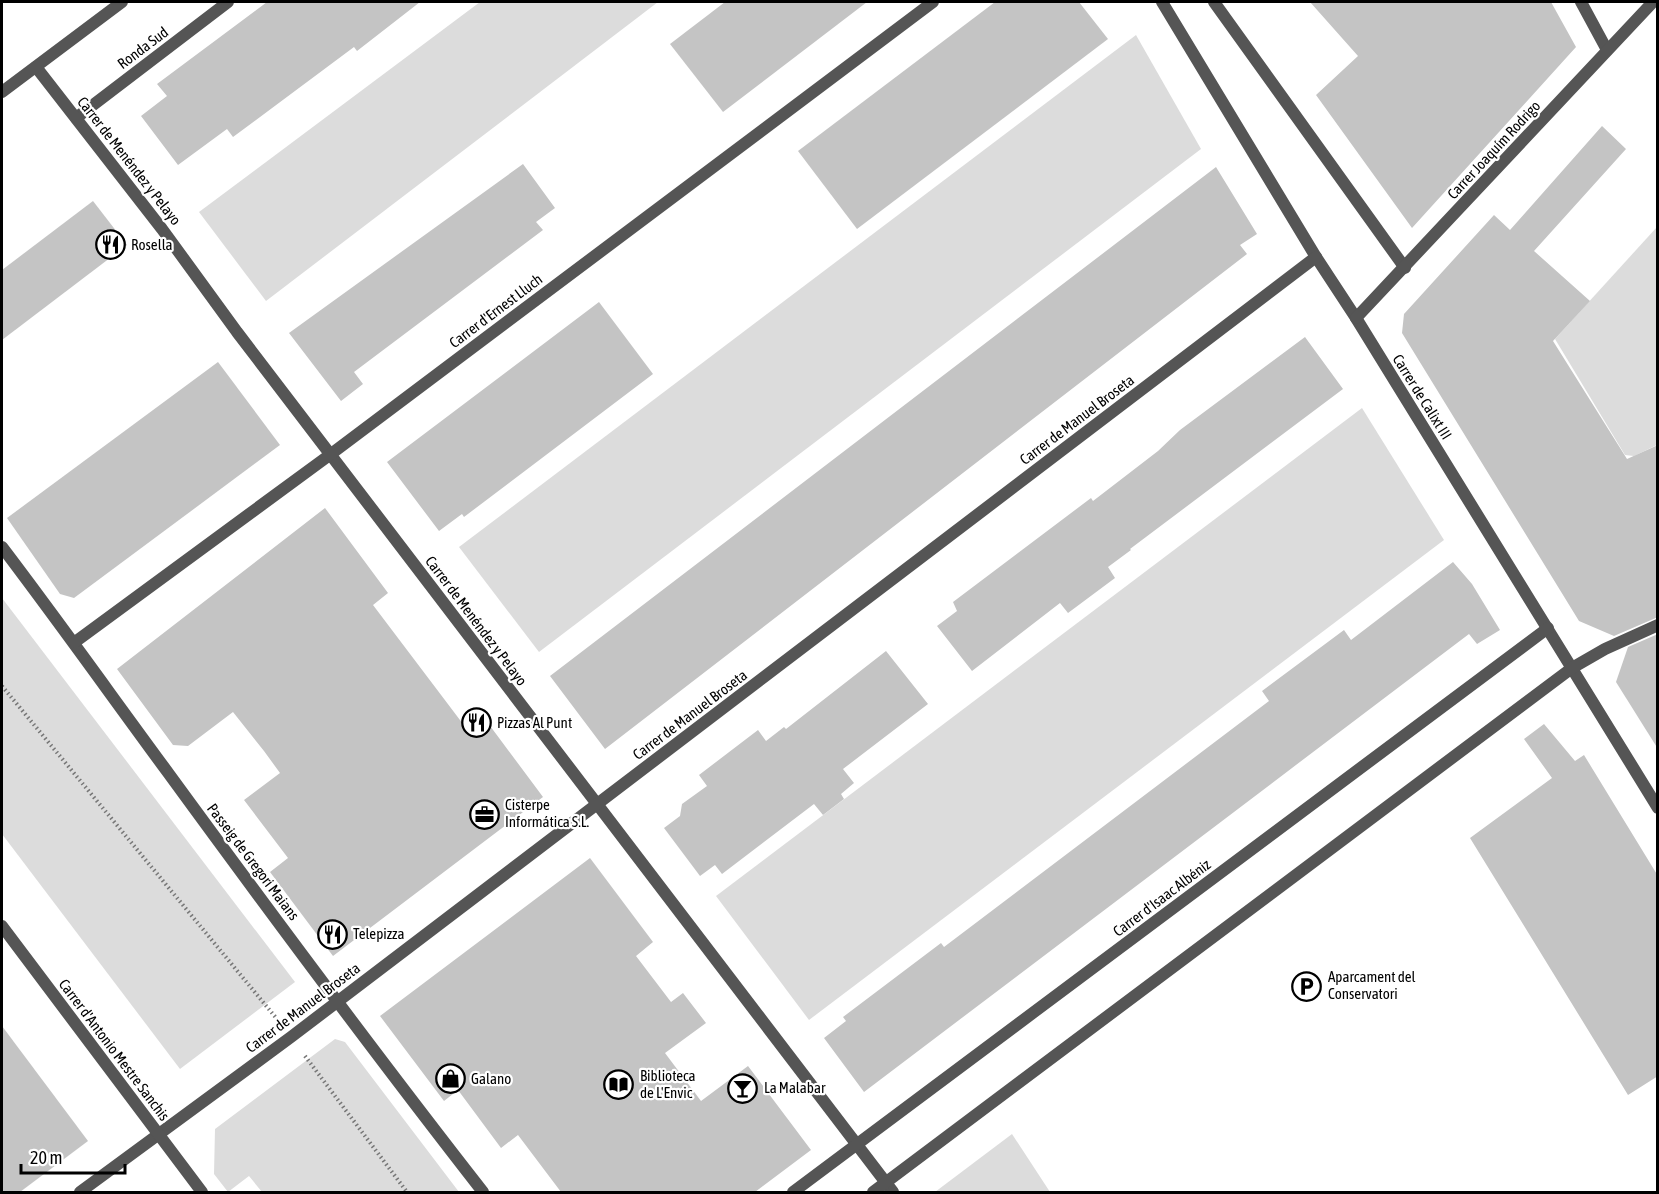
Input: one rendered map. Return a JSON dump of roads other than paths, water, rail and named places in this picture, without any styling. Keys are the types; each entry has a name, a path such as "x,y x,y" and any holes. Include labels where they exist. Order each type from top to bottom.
{"street":[{"path":"2,92 122,2"},
{"name":"Ronda Sud","path":"76,118 228,2"},
{"name":"Carrer d'Ernest Lluch","path":"75,642 331,454 933,2"},
{"name":"Carrer de Calixt III","path":"1162,2 1316,257 1356,318 1658,808"},
{"path":"1214,2 1405,268"},
{"path":"1581,2 1607,50"},
{"name":"Carrer Joaquím Rodrigo","path":"1356,318 1653,2"},
{"name":"Carrer de Menéndez y Pelayo","path":"36,67 889,1188"},
{"name":"Carrer de Manuel Broseta","path":"80,1192 291,1037 1316,257"},
{"name":"Passeig de Gregori Maians","path":"2,547 75,642 168,773 337,1002 483,1192"},
{"path":"873,1192 889,1188 1572,668 1605,649 1658,625"},
{"name":"Carrer d'Isaac Albéniz","path":"793,1192 1548,628"},
{"name":"Carrer d'Antonio Mestre Sanchis","path":"2,926 202,1192"}],"place":[{"name":"Rosella","path":"110,245"},
{"name":"Pizzas Al Punt","path":"476,723"},
{"name":"Cisterpe Informática S.L.","path":"484,814"},
{"name":"Telepizza","path":"332,934"},
{"name":"Aparcament del Conservatori","path":"1307,986"},
{"name":"Galano","path":"450,1079"},
{"name":"Biblioteca de L'Envic","path":"619,1085"},
{"name":"La Malabar","path":"743,1088"}]}
